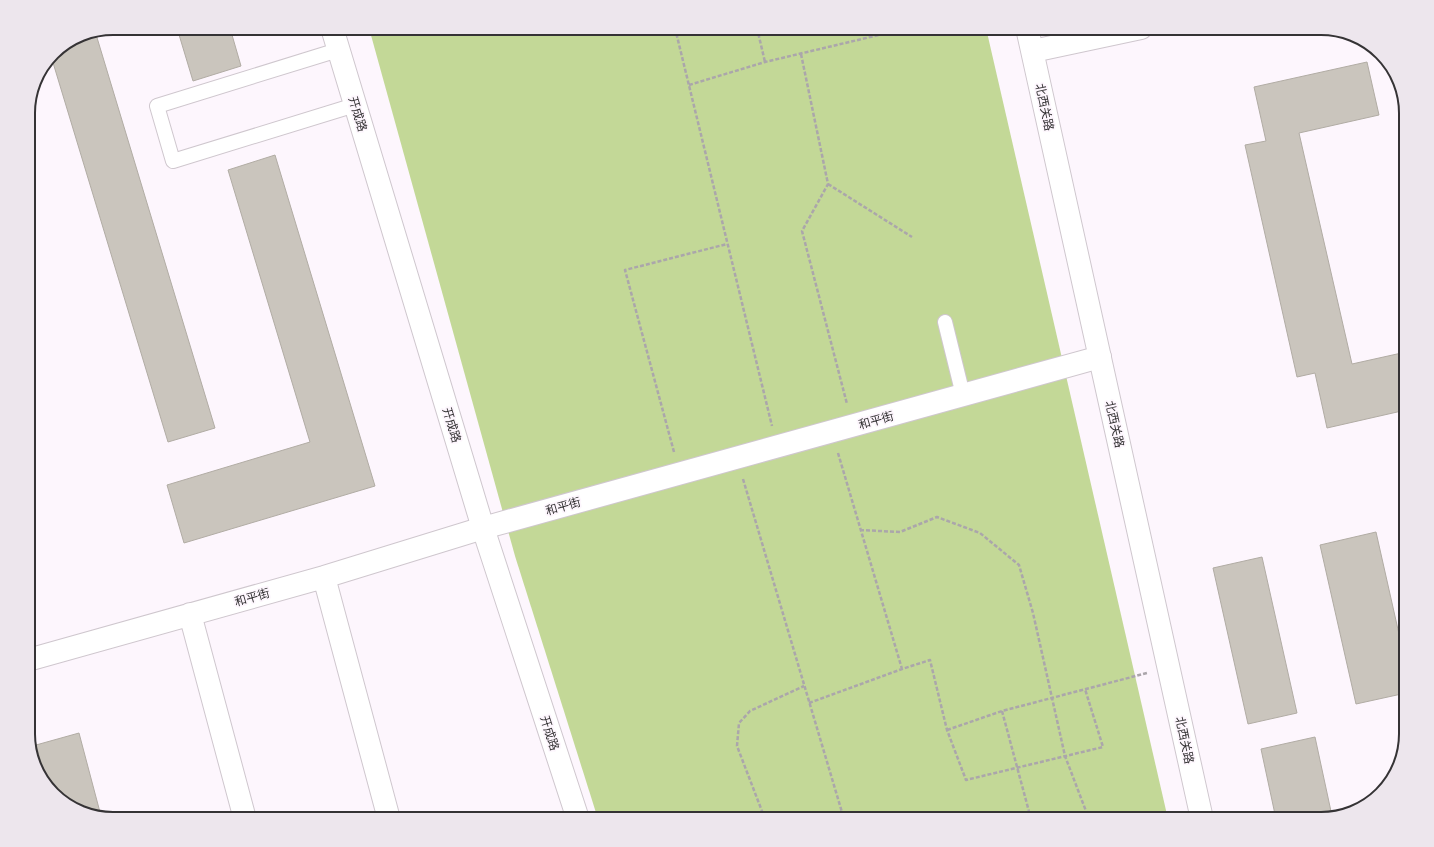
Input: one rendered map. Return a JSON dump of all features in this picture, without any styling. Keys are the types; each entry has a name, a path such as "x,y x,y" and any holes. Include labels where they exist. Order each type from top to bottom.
{"street":[{"name":"开成路","path":"334,35 483,528 576,812"},
{"name":"北西关路","path":"1030,35 1200,812"},
{"path":"1033,51 1108,35"},
{"name":"和平街","path":"35,658 324,577 483,528 1100,357"},
{"path":"324,577 386,812"},
{"path":"190,614 243,812"}],"lane":[{"path":"338,50 157,106 171,154 174,161 355,105"},
{"path":"945,322 963,395"}],"path":[{"path":"677,35 777,447"},
{"path":"759,35 765,62"},
{"path":"689,85 765,62 879,35"},
{"path":"801,54 828,184 802,231 853,426"},
{"path":"828,184 912,237"},
{"path":"680,474 625,270 727,244"},
{"path":"832,432 902,668"},
{"path":"737,458 842,812"},
{"path":"860,530 900,532 937,517 980,533 1019,565 1033,613 1065,756 1086,812"},
{"path":"809,703 902,668 930,660 947,730 966,780 1103,747 1085,689"},
{"path":"947,730 1002,711 1169,667"},
{"path":"762,812 737,746 739,723 750,710 805,686"},
{"path":"1002,711 1029,812"}],"green space":[{"path":"371,35 988,35 1166,812 596,812 515,556"}],"building":[{"path":"179,35 232,35 241,66 193,81"},
{"path":"97,36 215,428 168,442 53,62 61,54 74,45"},
{"path":"1367,62 1379,115 1299,133 1352,364 1399,354 1399,412 1327,428 1315,373 1297,377 1245,145 1266,141 1254,87"},
{"path":"275,155 375,486 184,543 167,485 310,442 228,170"},
{"path":"1376,532 1399,634 1399,695 1356,704 1320,545"},
{"path":"1262,557 1297,713 1248,724 1213,568"},
{"path":"79,733 99,810 74,802 65,796 51,782 43,769 36,745"},
{"path":"1315,737 1331,811 1274,812 1261,749"}]}
